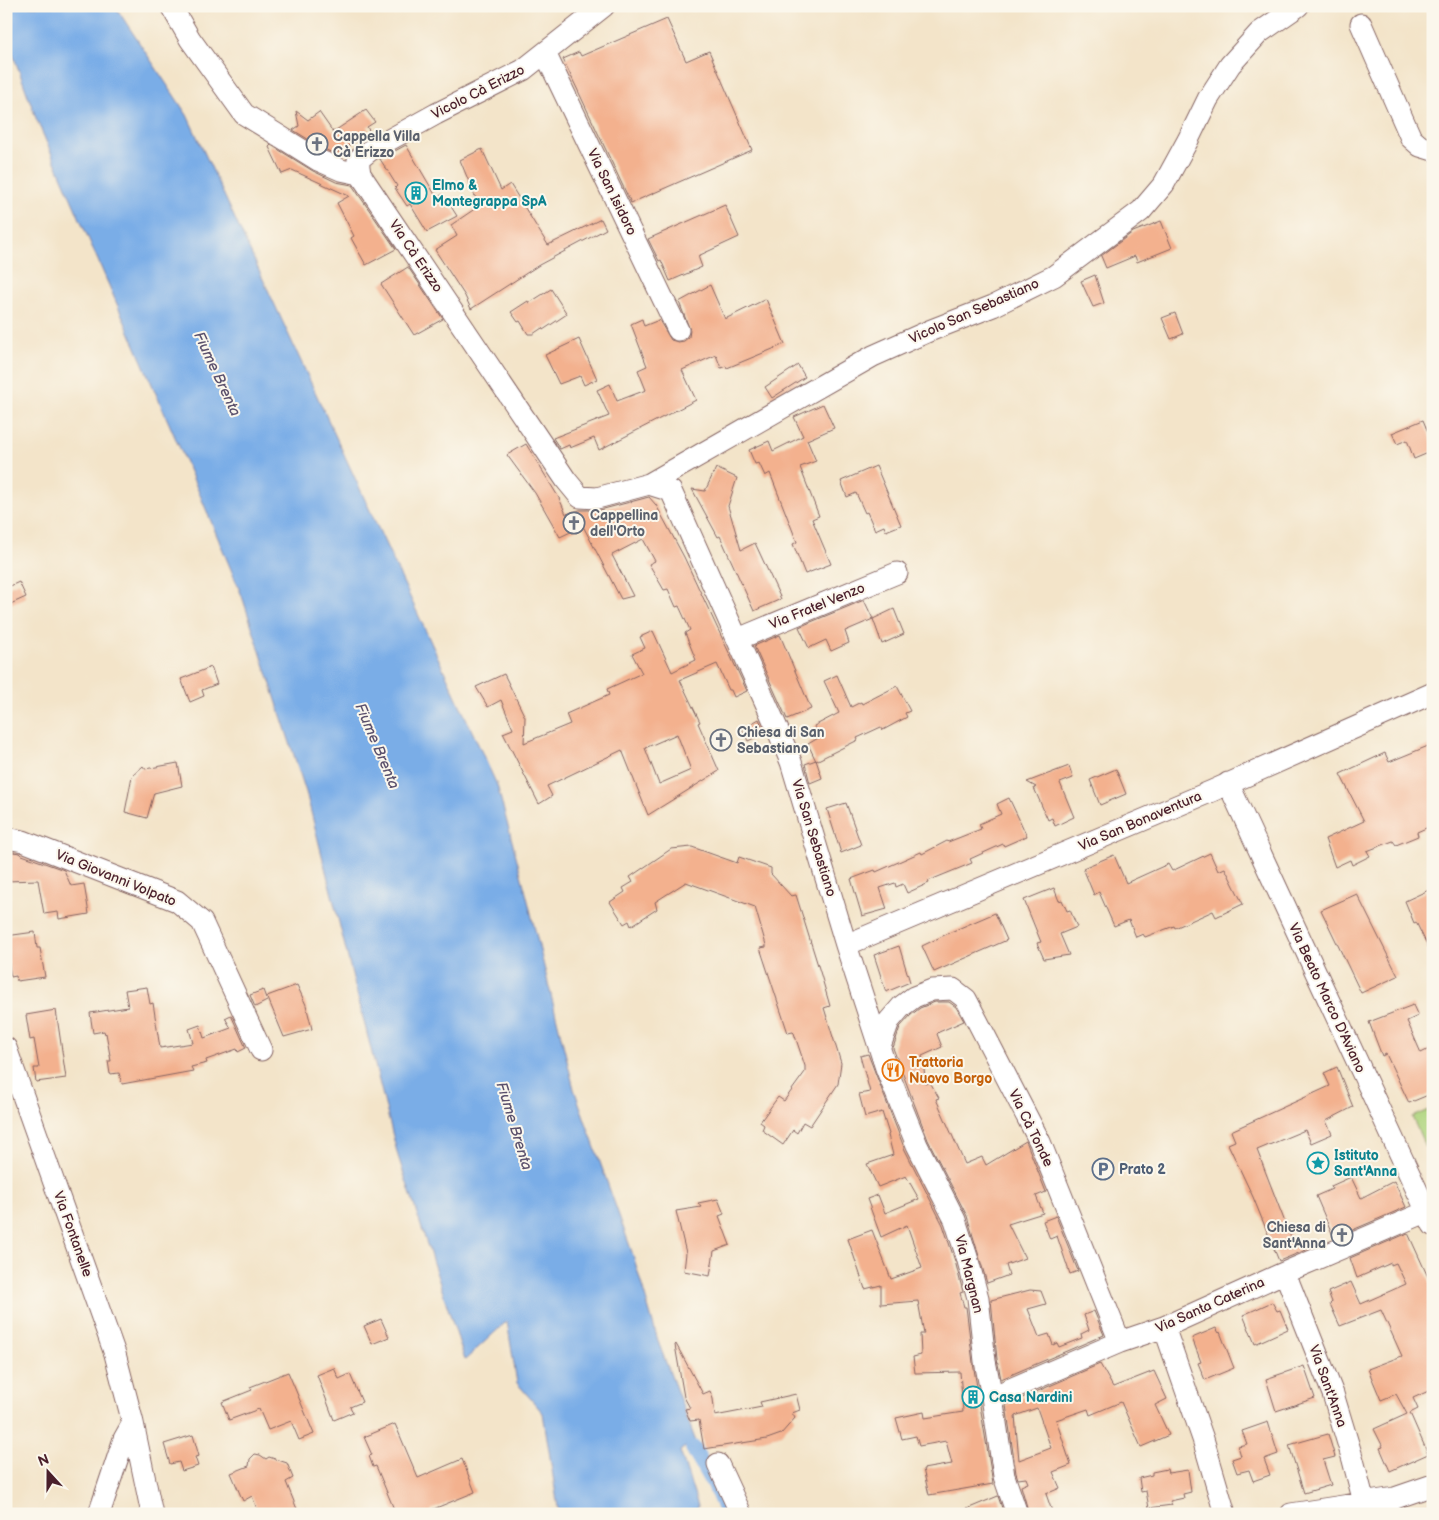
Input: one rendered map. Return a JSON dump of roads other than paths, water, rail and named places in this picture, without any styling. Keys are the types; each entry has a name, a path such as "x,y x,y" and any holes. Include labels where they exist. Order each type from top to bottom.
{"street":[{"path":"171,6 190,39 244,114 318,160 341,170 360,174"},
{"name":"Vicolo Cà Erizzo","path":"360,174 358,160 369,151 436,114 523,70 604,6"},
{"name":"Vicolo San Sebastiano","path":"649,484 873,356 929,331 993,306 1054,276 1109,237 1141,212 1164,184 1208,99 1230,65 1259,33 1298,6"},
{"path":"1361,24 1411,138 1420,146 1433,150"},
{"name":"Via San Isidoro","path":"545,53 678,330"},
{"name":"Via Cà Erizzo","path":"360,174 566,480 580,496 597,498 649,484"},
{"name":"Via San Sebastiano","path":"649,484 671,491 791,762 846,945 880,1046"},
{"name":"Via Fratel Venzo","path":"738,639 897,572"},
{"name":"Via San Bonaventura","path":"846,945 1228,783 1433,693"},
{"name":"Via Beato Marco D'Aviano","path":"1228,783 1431,1215"},
{"name":"Via Giovanni Volpato","path":"6,838 23,841 177,901 202,922 261,1050"},
{"name":"Via Cà Tonde","path":"880,1046 889,1021 902,1006 914,997 932,990 953,989 966,999 1040,1142 1120,1342"},
{"name":"Via Margnan","path":"880,1046 901,1108 917,1145 955,1220 967,1257 978,1298 984,1354 1004,1476 1017,1514"},
{"name":"Via Fontanelle","path":"6,1048 115,1354 133,1423 152,1514"},
{"name":"Via Santa Caterina","path":"992,1397 1120,1342 1164,1327 1285,1273 1431,1215"},
{"name":"Via Sant'Anna","path":"1285,1273 1333,1394 1364,1502"},
{"path":"1164,1327 1203,1440 1225,1514"},
{"path":"99,1514 124,1439 133,1423"},
{"path":"718,1464 741,1514"},
{"path":"1291,1514 1395,1498 1433,1486"}],"water":[{"name":"Fiume Brenta","path":"6,6 115,6 187,115 497,785 527,897 574,1089 633,1255 659,1344 695,1439 680,1451 698,1506 696,1514 559,1514 543,1413 517,1383 507,1321 465,1360 398,1156 306,792 242,596 198,490 36,118 6,35"}],"waterway":[{"path":"693,1448 718,1492 727,1514"}],"place":[{"name":"Cappella Villa Cà Erizzo","path":"317,144"},
{"name":"Elmo & Montegrappa SpA","path":"416,193"},
{"name":"Cappellina dell'Orto","path":"574,523"},
{"name":"Chiesa di San Sebastiano","path":"721,740"},
{"name":"Trattoria Nuovo Borgo","path":"893,1070"},
{"name":"Istituto Sant'Anna","path":"1318,1163"},
{"name":"Prato 2","path":"1103,1169"},
{"name":"Chiesa di Sant'Anna","path":"1342,1235"},
{"name":"Casa Nardini","path":"973,1397"}]}
